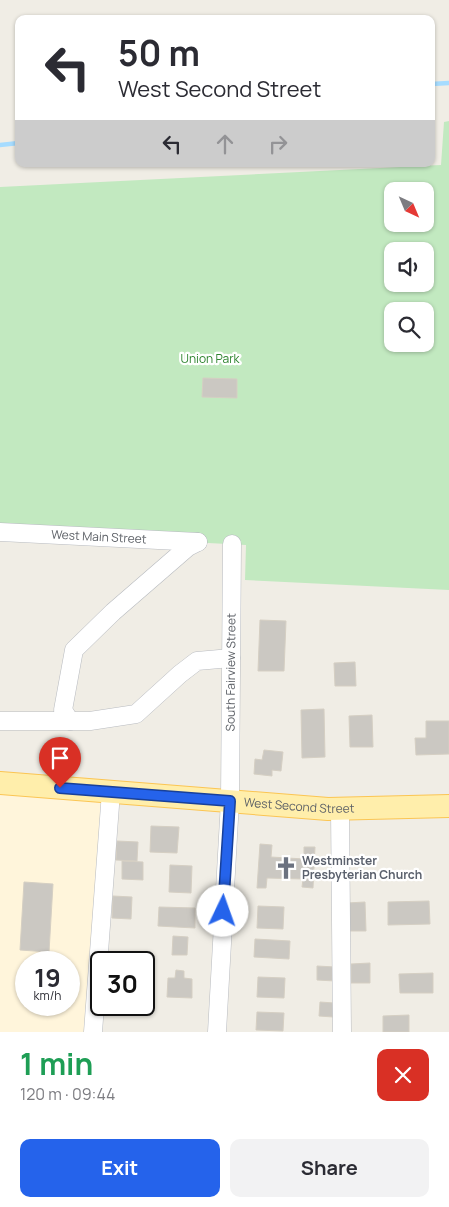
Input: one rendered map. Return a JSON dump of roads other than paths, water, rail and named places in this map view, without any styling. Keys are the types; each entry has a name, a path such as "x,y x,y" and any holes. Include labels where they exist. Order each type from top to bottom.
{"main road":[{"name":"West Second Street","path":"0,783 340,808 449,806"}],"street":[{"name":"West Main Street","path":"0,532 198,542 188,547 113,612 74,650 63,710 70,721"},
{"name":"South Fairview Street","path":"217,1032 230,801 232,544"},
{"path":"0,721 90,721 136,714 197,661 231,658"},
{"path":"93,1032 111,792"},
{"path":"340,808 342,1032"}],"waterway":[{"path":"435,84 449,83"},
{"path":"0,145 15,143"}],"place":[{"name":"Westminster Presbyterian Church","path":"286,868"}],"park label":[{"name":"Union Park","path":"210,359"}]}
